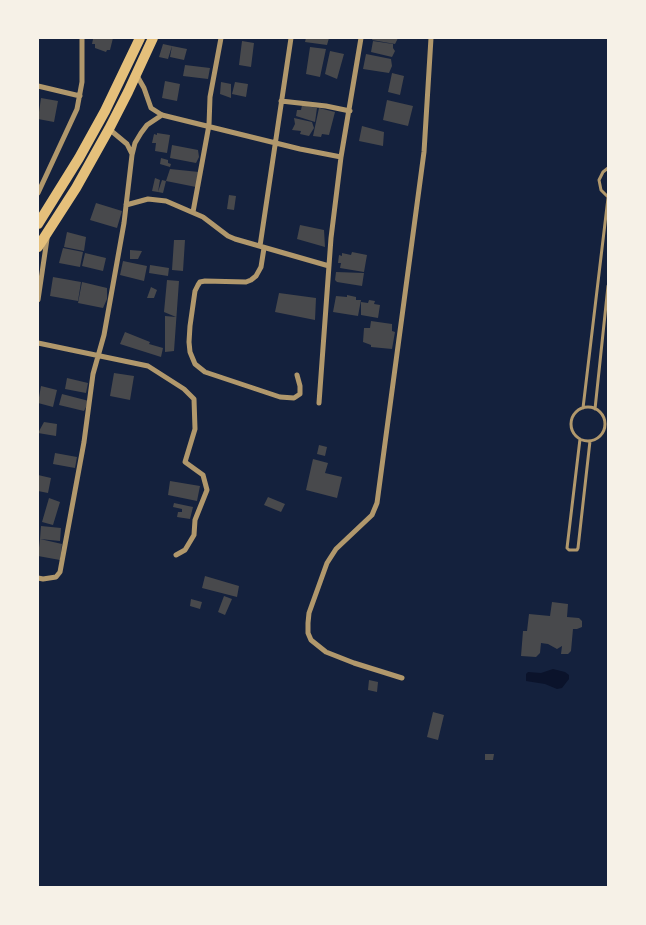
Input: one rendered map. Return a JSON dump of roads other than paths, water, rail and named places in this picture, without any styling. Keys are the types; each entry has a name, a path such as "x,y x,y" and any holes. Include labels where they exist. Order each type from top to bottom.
{"highway":[{"path":"38,224 79,158 105,111 140,38"},
{"path":"38,247 48,234 109,129 153,38"}],"street":[{"path":"38,193 77,109 82,82 82,38"},
{"path":"194,212 209,125 210,97 221,38"},
{"path":"291,38 262,247 261,267 256,276 246,282 200,282 195,291 189,342 190,352 195,364 205,372 280,397 294,398 300,394 297,375"},
{"path":"319,403 329,266 341,157 361,38"},
{"path":"402,678 326,652 311,640 308,633 308,623 327,563 336,549 372,515 377,503 424,152 431,38"},
{"path":"136,74 144,88 151,108 162,115 209,125 300,149 341,157"},
{"path":"38,86 80,96"},
{"path":"282,101 350,111"},
{"path":"38,578 56,577 60,572 84,442 93,374 104,334 126,205 132,155 135,143 147,125 162,115"},
{"path":"109,129 127,144 132,155"},
{"path":"126,205 148,199 166,201 194,212 228,236 329,266"},
{"path":"38,300 48,234"},
{"path":"38,343 148,366 184,389 194,399 195,428 186,462 203,475 203,482 207,490 195,520 194,535 186,550 176,555"}],"lane":[{"path":"583,408 608,197 601,190 599,180 603,172 608,168"},
{"path":"595,409 608,286"},
{"path":"583,408 595,409 602,414 604,427 601,435 590,440 580,439 574,433 571,424 573,416 583,408"},
{"path":"580,439 567,548 569,550 577,550 578,548 590,440"}],"water":[{"path":"553,669 569,675 569,679 562,688 557,689 545,684 526,681 526,674 528,672 541,673"}]}
